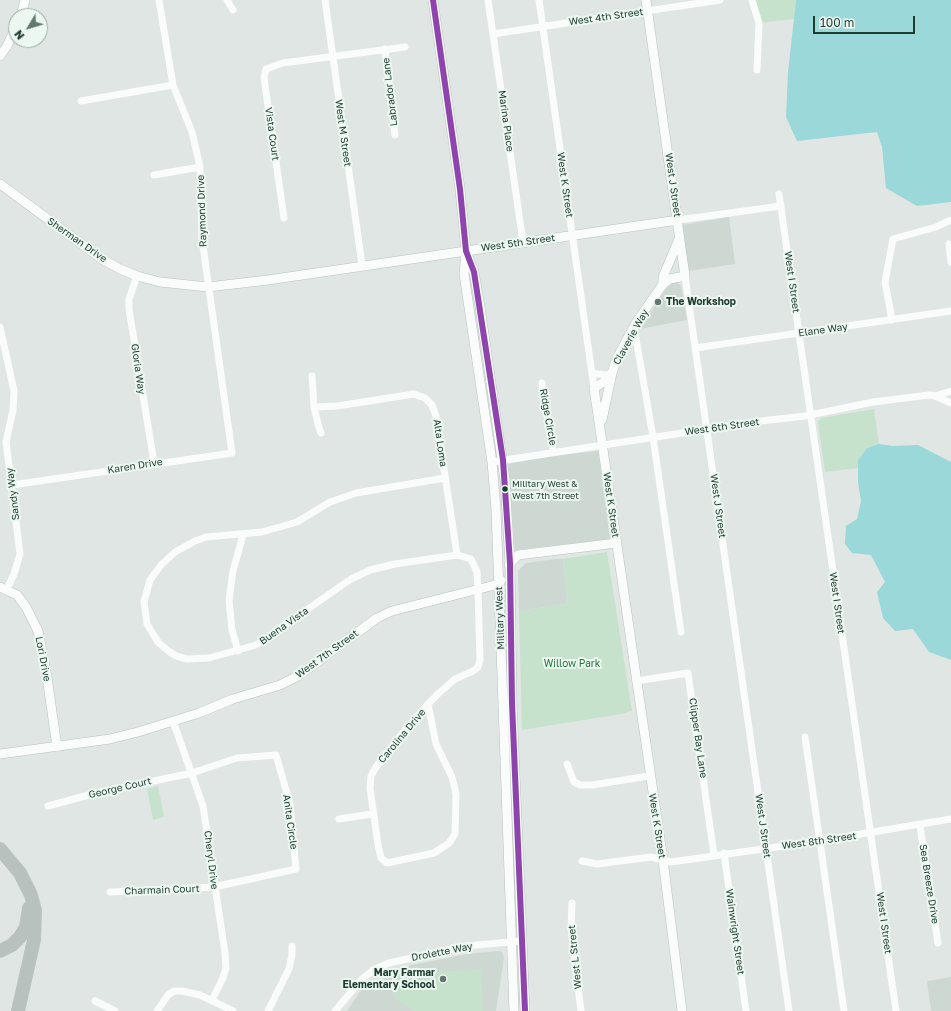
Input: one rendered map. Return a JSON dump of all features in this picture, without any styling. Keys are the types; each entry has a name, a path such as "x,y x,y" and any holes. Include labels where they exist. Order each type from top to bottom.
{"highway":[{"path":"0,849 20,873 31,895 35,910 34,940 18,1011"},
{"path":"0,951 12,945 20,937 26,927 29,910 26,887"}],"street":[{"name":"Raymond Drive","path":"159,0 173,85 192,132 200,167 202,239 228,425"},
{"path":"227,0 233,10"},
{"name":"West M Street","path":"324,0 362,265"},
{"name":"Military West","path":"432,0 460,189 466,251 464,274 492,462 496,509 517,941 525,1011"},
{"name":"Marina Place","path":"488,0 524,242"},
{"name":"West K Street","path":"539,0 649,776 663,860 682,1011"},
{"name":"West J Street","path":"646,0 790,1011"},
{"name":"West 4th Street","path":"493,34 720,0"},
{"path":"752,0 759,23 757,70"},
{"path":"0,56 4,45"},
{"path":"332,56 405,47"},
{"name":"Labrador Lane","path":"384,49 395,135"},
{"name":"Vista Court","path":"284,218 264,78 266,69 283,62 332,56"},
{"path":"81,101 173,85"},
{"path":"154,175 200,167"},
{"name":"Sherman Drive","path":"0,184 102,259 137,276 160,282 208,287"},
{"name":"West I Street","path":"779,194 896,1011"},
{"name":"West 5th Street","path":"208,287 268,280 362,265 781,206"},
{"path":"892,320 885,282 893,239 936,227 951,220"},
{"name":"Claverie Way","path":"601,430 612,373 617,358 634,327 663,284 663,278 680,238"},
{"path":"948,244 951,262"},
{"name":"Military West","path":"466,251 474,272 477,286 503,460 510,563 517,941 514,1011"},
{"name":"Gloria Way","path":"137,276 132,290 129,309 154,463"},
{"path":"663,284 670,279 685,276"},
{"name":"Elane Way","path":"695,348 951,311"},
{"name":"Sandy Way","path":"0,327 14,391 13,410 6,442 20,554 14,574 4,588"},
{"path":"634,327 653,437 681,632"},
{"path":"592,373 605,375 612,373"},
{"name":"Claverie Way","path":"594,388 605,381 612,373"},
{"path":"312,376 314,406 321,433"},
{"name":"Ridge Circle","path":"542,383 554,451"},
{"name":"West 6th Street","path":"492,462 554,451 811,415 893,399 929,395 935,396 951,391"},
{"name":"Alta Loma","path":"314,406 338,406 414,394 425,398 432,405 436,416 456,555"},
{"path":"935,396 951,403"},
{"name":"Karen Drive","path":"12,485 154,463 232,453 228,425"},
{"name":"Buena Vista","path":"445,478 356,493 330,502 297,522 262,532 243,535 206,537 184,546 168,558 155,573 146,590 144,602 147,624 162,646 176,656 197,660 238,652 265,640 351,579 364,572 395,564 456,555 469,557 474,562 478,590"},
{"path":"238,652 232,630 229,600 233,571 243,535"},
{"path":"499,584 510,563 518,555 617,543"},
{"name":"West 7th Street","path":"0,754 110,739 199,713 233,699 280,685 298,676 377,618 392,611 499,584"},
{"name":"Lori Drive","path":"4,588 17,595 26,607 38,631 47,677 56,747"},
{"name":"Carolina Drive","path":"428,704 436,744 452,777 456,794 455,834 449,843 434,853 387,863 383,861 379,854 372,814 370,788 372,776 376,767 428,704 455,679 473,671 478,667 480,660 478,590"},
{"name":"Clipper Bay Lane","path":"636,681 688,673 714,855"},
{"name":"Cheryl Drive","path":"173,721 203,806 226,968 223,978 212,1000"},
{"path":"805,737 844,1011"},
{"name":"Anita Circle","path":"192,773 237,758 276,755 290,804 296,869 214,888"},
{"path":"567,764 574,782 580,785 592,785 649,776"},
{"name":"George Court","path":"48,806 96,793 192,773"},
{"path":"338,819 372,814"},
{"name":"West 8th Street","path":"582,861 597,864 652,857 671,862 724,853 920,826 951,819"},
{"name":"Sea Breeze Drive","path":"920,826 938,943"},
{"name":"Wainwright Street","path":"724,853 746,1011"},
{"name":"Charmain Court","path":"110,892 214,888"},
{"name":"West L Street","path":"572,903 571,928 582,1011"},
{"name":"Drolette Way","path":"335,1011 362,980 373,970 389,963 466,946 517,941"},
{"path":"268,1011 289,970 292,946"},
{"path":"157,1011 168,995 174,991 182,991 212,1000 233,1011"},
{"path":"95,1001 115,1011"}],"shaded area":[{"path":"729,217 735,264 688,271 682,225"},
{"path":"676,281 681,286 687,320 640,329 670,283"},
{"path":"598,451 610,539 515,550 508,464 552,456"},
{"path":"563,559 567,599 565,604 519,611 518,571 526,563"},
{"name":"Mary Farmar Elementary School","path":"502,952 504,958 496,1011 347,1011 362,990 371,990 397,968 467,954"},
{"path":"951,977 951,1011 931,1011 927,981"}],"green space":[{"path":"752,0 796,0 794,19 759,23"},
{"path":"874,409 879,444 867,448 858,460 859,468 825,472 818,422 821,418"},
{"name":"Willow Park","path":"607,552 632,711 522,730 519,611 565,604 567,599 563,559"},
{"path":"158,786 164,817 153,820 147,789"},
{"path":"481,969 483,1011 413,1011 394,997 390,982 399,975"}],"water":[{"path":"796,0 951,0 951,202 917,206 886,188 882,147 877,132 797,141 786,117 788,72"},
{"path":"879,444 893,446 918,445 951,462 951,660 929,652 913,629 895,631 883,618 877,592 885,582 871,555 852,553 845,544 846,526 857,519 861,501 858,482 858,460 867,448"}],"transit line":[{"path":"433,0 460,189 466,251 474,272 503,460 510,563 512,703 525,1011"}],"place":[{"name":"The Workshop","path":"658,302"},
{"name":"Military West & West 7th Street","path":"505,489"},
{"name":"Mary Farmar Elementary School","path":"443,979"}]}
